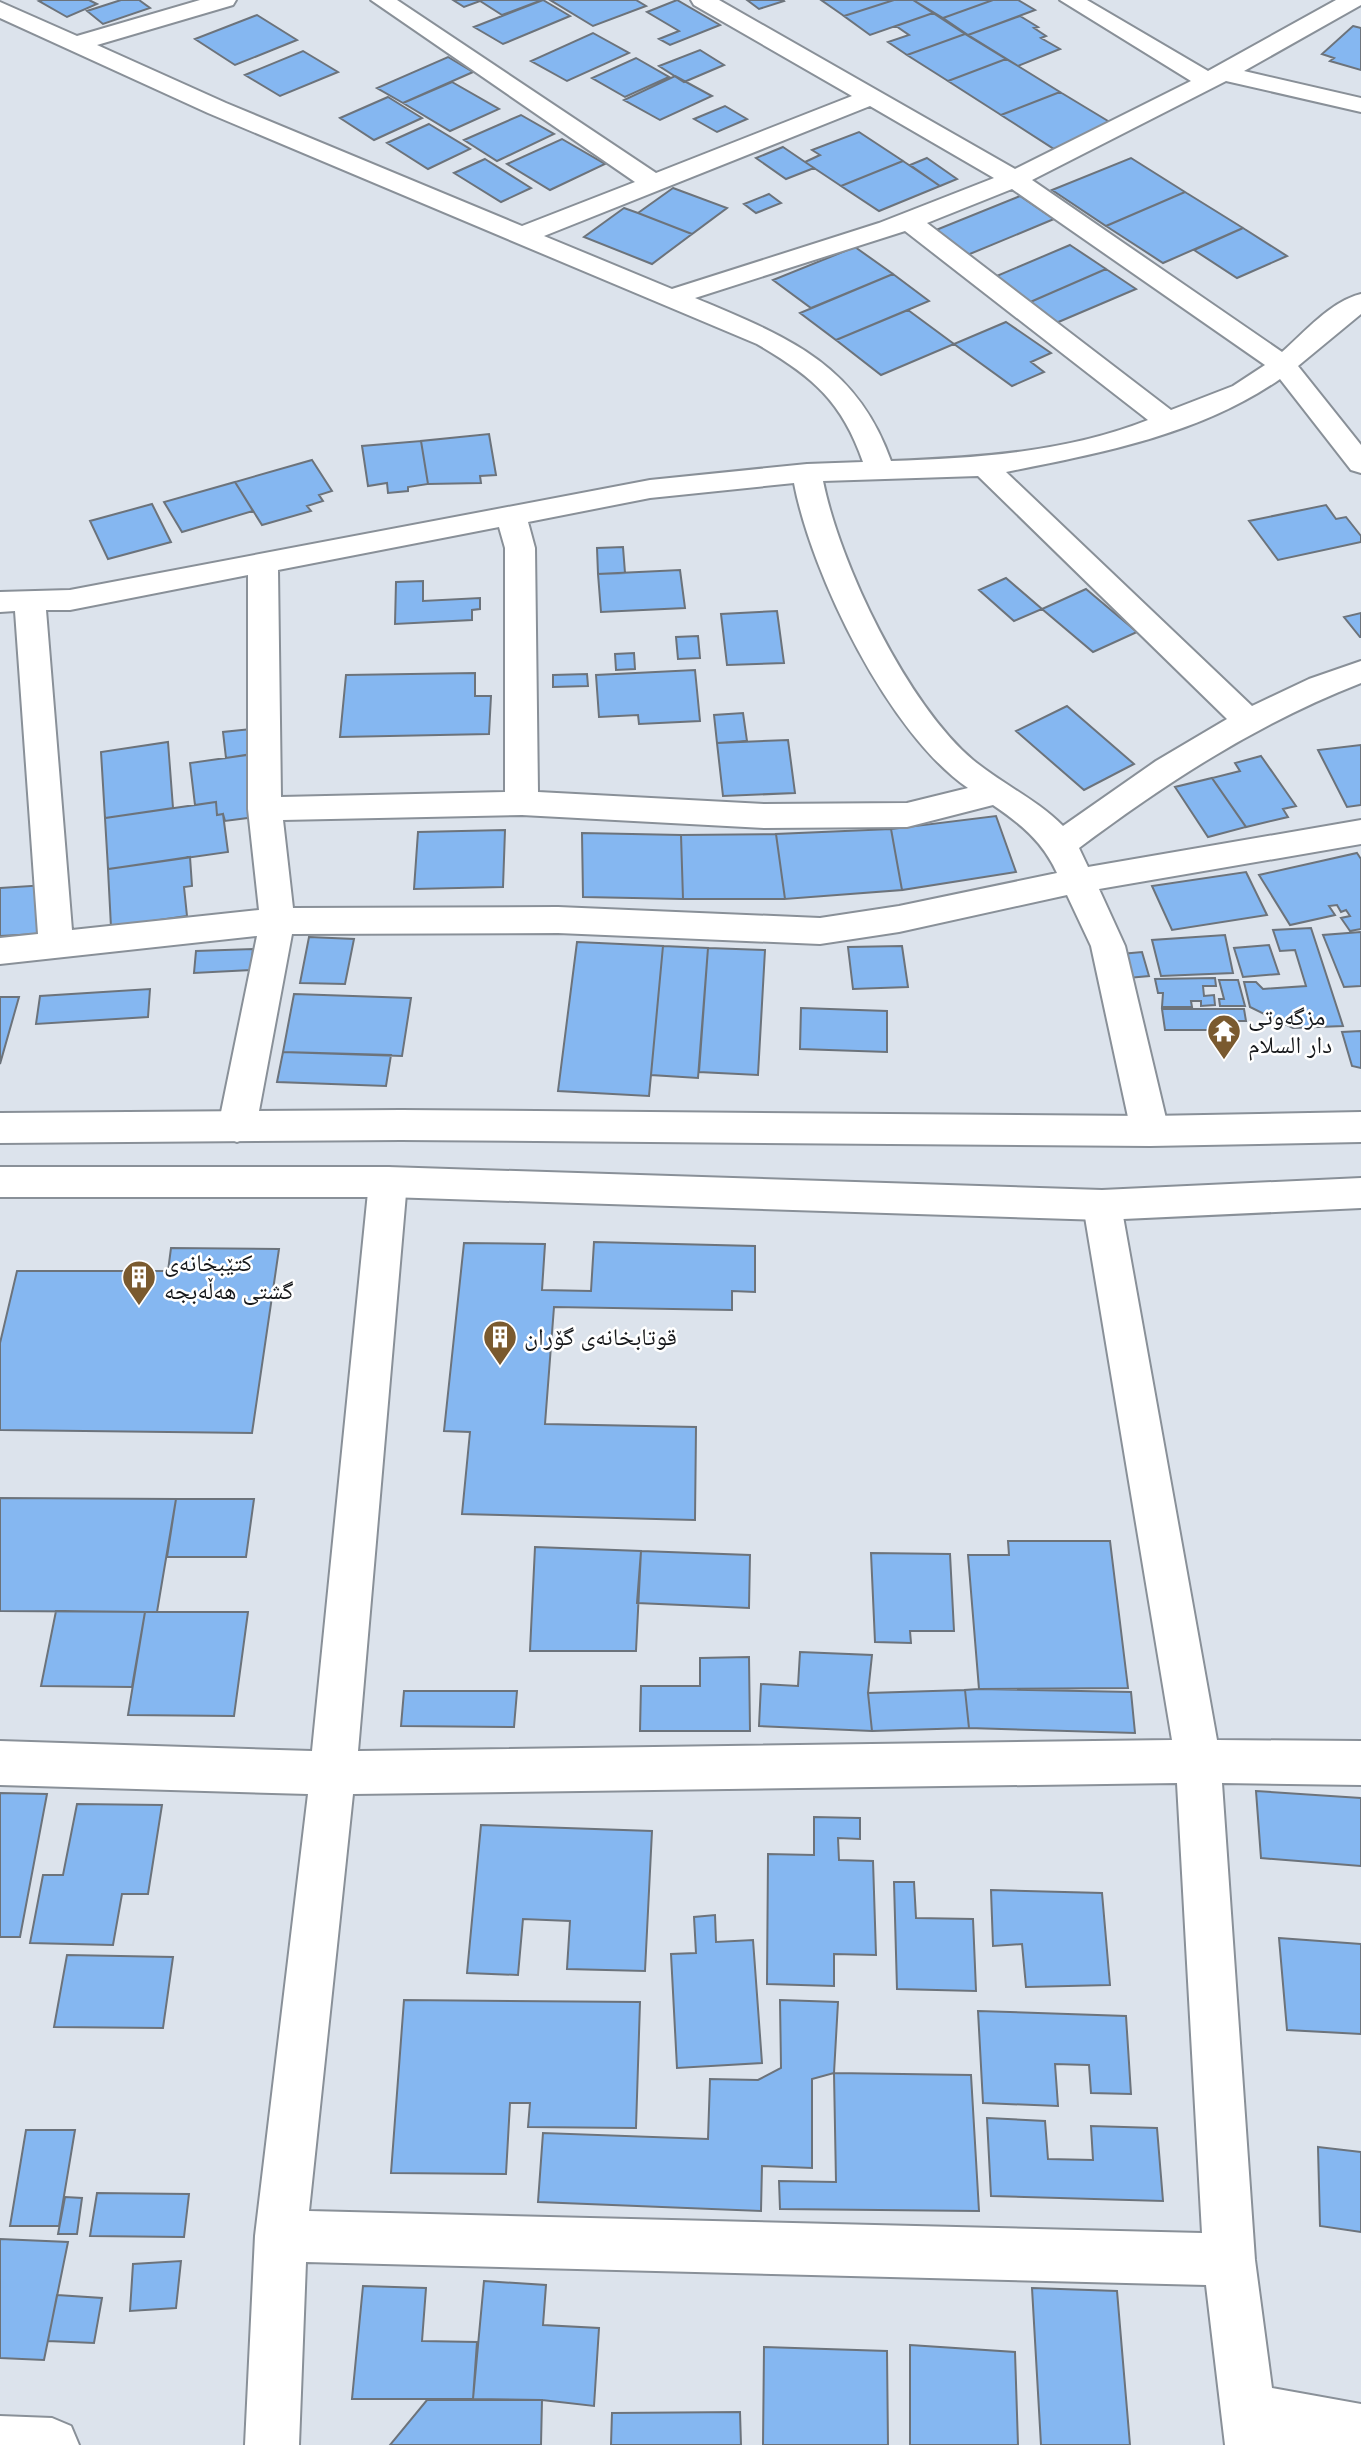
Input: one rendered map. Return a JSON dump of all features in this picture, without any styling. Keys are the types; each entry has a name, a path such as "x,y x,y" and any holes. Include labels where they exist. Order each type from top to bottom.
{"main road":[{"path":"78,43 225,0"},
{"path":"382,0 655,184"},
{"path":"702,0 874,96 1014,179 1142,264 1283,365 1361,463"},
{"path":"1070,0 1215,77 1361,105"},
{"path":"672,297 909,222 1014,179 1215,77 1353,0"},
{"path":"0,9 217,108 767,338 810,362 838,387 867,430 880,471"},
{"path":"520,236 874,96"},
{"path":"909,222 1170,423"},
{"path":"56,946 15,602 70,600 650,489 807,473 985,467 1122,440 1243,392 1283,365 1328,325 1361,302"},
{"path":"1328,325 1361,323"},
{"path":"985,467 1248,721"},
{"path":"807,473 816,520 871,645 909,709 961,767 1032,816 1061,845 1108,946 1150,1131"},
{"path":"511,514 520,548 522,803"},
{"path":"237,1127 277,922 265,808 263,564"},
{"path":"1061,845 1119,801 1199,747 1314,688 1361,671"},
{"path":"265,808 522,803 764,816 906,814 997,792"},
{"path":"0,951 277,922 558,920 716,929 820,931 899,919 1077,881 1361,832"},
{"path":"0,1128 415,1125 1150,1131 1361,1127"},
{"path":"0,1182 388,1182 1102,1205 1361,1193"},
{"path":"272,2445 281,2236 333,1773 388,1182"},
{"path":"1102,1205 1198,1761 1229,2260 1249,2428 1361,2431"},
{"path":"0,1763 333,1773 1198,1761 1361,1763"},
{"path":"281,2236 1229,2260"},
{"path":"0,2443 52,2445"}],"building":[{"path":"89,0 97,4 67,17 39,1"},
{"path":"121,0 139,0 150,8 103,24 87,11"},
{"path":"453,0 542,0 502,15 480,1 464,7"},
{"path":"543,0 570,16 503,44 474,27"},
{"path":"550,0 636,0 646,6 593,26"},
{"path":"677,0 720,25 670,45 659,39 679,31 647,12"},
{"path":"747,0 783,0 784,1 759,9"},
{"path":"821,0 894,0 844,16"},
{"path":"894,0 913,0 933,13 870,35 844,16"},
{"path":"913,0 993,0 943,18"},
{"path":"993,0 1018,0 1035,10 968,35 943,18"},
{"path":"933,13 965,34 907,55 888,42 909,35 896,26"},
{"path":"257,15 297,40 235,65 195,39"},
{"path":"1020,16 1038,27 1034,28 1046,36 1041,38 1060,49 1018,66 968,35"},
{"path":"1353,26 1361,28 1361,70 1330,61 1334,58 1322,54"},
{"path":"593,33 629,53 567,81 531,61"},
{"path":"965,34 1006,59 948,81 907,55"},
{"path":"700,50 724,65 684,82 659,66"},
{"path":"303,51 338,72 280,96 245,75"},
{"path":"448,57 473,72 403,103 377,88"},
{"path":"636,58 669,77 625,97 592,78"},
{"path":"1006,59 1060,92 1001,115 948,81"},
{"path":"675,76 712,96 660,120 624,100"},
{"path":"452,82 499,109 450,131 403,103"},
{"path":"1060,92 1113,124 1054,149 1001,115"},
{"path":"388,97 422,118 374,140 340,118"},
{"path":"725,106 747,119 717,132 694,119"},
{"path":"521,115 554,134 497,161 464,140"},
{"path":"429,124 470,149 428,169 387,143"},
{"path":"859,132 903,161 841,186 805,162 820,155 812,150"},
{"path":"562,139 605,164 550,190 507,164"},
{"path":"783,147 814,168 786,179 756,158"},
{"path":"927,158 957,179 940,186 910,165"},
{"path":"1131,158 1185,192 1106,226 1052,190"},
{"path":"485,159 531,188 501,202 454,173"},
{"path":"903,161 940,186 879,211 841,186"},
{"path":"673,188 727,208 692,234 638,213"},
{"path":"1185,192 1243,228 1163,263 1106,226"},
{"path":"769,194 781,203 756,213 744,204"},
{"path":"1020,196 1054,219 965,256 931,232"},
{"path":"624,208 692,234 652,264 584,237"},
{"path":"1243,228 1287,256 1237,278 1194,250"},
{"path":"1070,245 1106,269 1028,303 992,278"},
{"path":"855,247 893,274 811,308 773,280"},
{"path":"1106,269 1136,289 1056,323 1028,303"},
{"path":"893,274 929,301 836,340 800,313"},
{"path":"908,310 954,344 881,375 836,340"},
{"path":"1006,322 1051,353 1031,362 1044,372 1012,386 954,344"},
{"path":"489,434 496,475 480,476 481,483 428,484 421,441"},
{"path":"421,441 428,484 408,487 408,491 388,493 387,483 368,486 362,446"},
{"path":"312,460 332,491 319,495 323,501 307,506 311,511 262,525 235,482"},
{"path":"235,482 253,511 182,532 164,502"},
{"path":"152,504 171,542 108,559 90,521"},
{"path":"1326,505 1336,519 1346,517 1361,536 1361,542 1278,560 1249,521"},
{"path":"623,547 625,573 598,574 597,548"},
{"path":"680,570 685,608 601,612 598,574"},
{"path":"1006,578 1042,609 1014,621 979,590"},
{"path":"423,581 423,601 480,598 480,609 472,610 472,620 395,624 396,582"},
{"path":"1086,589 1137,632 1093,652 1042,609"},
{"path":"777,611 784,663 727,665 721,614"},
{"path":"1361,613 1361,637 1360,637 1344,617"},
{"path":"698,636 700,658 678,659 676,637"},
{"path":"634,653 635,669 616,670 615,654"},
{"path":"695,670 700,721 639,724 638,715 599,717 596,675"},
{"path":"475,673 475,696 491,696 489,734 340,737 346,675"},
{"path":"587,674 588,686 553,687 553,675"},
{"path":"1067,706 1134,764 1084,790 1016,731"},
{"path":"743,713 747,741 717,743 714,715"},
{"path":"251,729 264,752 226,758 223,732"},
{"path":"788,740 795,793 723,796 717,743"},
{"path":"168,742 173,808 105,818 101,752"},
{"path":"1361,745 1361,805 1347,807 1318,750"},
{"path":"247,755 255,817 225,821 223,814 217,815 216,802 195,805 190,763"},
{"path":"1261,756 1296,806 1283,809 1288,817 1246,827 1212,778 1240,771 1235,763"},
{"path":"1212,778 1246,827 1208,837 1175,787"},
{"path":"216,802 217,815 223,814 228,852 108,869 105,818"},
{"path":"996,816 1016,872 902,890 891,829"},
{"path":"891,829 902,890 785,899 776,834"},
{"path":"505,830 503,887 414,889 418,832"},
{"path":"582,833 681,835 683,899 583,897"},
{"path":"776,834 785,899 683,899 681,835"},
{"path":"1357,853 1361,859 1361,929 1350,931 1341,918 1350,916 1346,910 1341,912 1337,905 1329,906 1335,915 1290,925 1259,875"},
{"path":"190,857 192,886 184,887 187,916 111,927 108,869"},
{"path":"1246,872 1267,915 1172,930 1152,886"},
{"path":"46,885 39,934 0,936 0,888"},
{"path":"1311,928 1343,1026 1293,1028 1250,1007 1244,982 1256,982 1263,989 1306,986 1295,950 1280,951 1273,930"},
{"path":"1361,932 1361,986 1344,987 1323,935"},
{"path":"1225,935 1233,973 1161,976 1152,940"},
{"path":"309,937 354,939 345,984 300,983"},
{"path":"577,942 663,946 649,1096 558,1091"},
{"path":"1269,945 1279,974 1243,977 1234,948"},
{"path":"663,946 708,948 698,1078 651,1075"},
{"path":"902,946 908,987 853,989 848,947"},
{"path":"708,948 765,950 758,1075 699,1072"},
{"path":"253,949 251,970 194,973 196,951"},
{"path":"1142,952 1149,976 1128,978 1121,954"},
{"path":"1215,978 1216,986 1203,986 1204,996 1214,995 1215,1005 1201,1006 1201,1001 1191,1001 1192,1007 1162,1007 1163,993 1158,993 1155,979"},
{"path":"1219,980 1238,980 1245,1006 1220,1006 1219,999 1224,999"},
{"path":"150,989 148,1017 36,1024 40,996"},
{"path":"294,994 411,998 402,1056 283,1052"},
{"path":"0,997 19,997 0,1064"},
{"path":"801,1008 887,1011 887,1052 800,1049"},
{"path":"1162,1009 1244,1009 1246,1021 1233,1021 1235,1030 1165,1030"},
{"path":"1361,1031 1361,1068 1352,1066 1342,1032"},
{"path":"283,1052 391,1055 386,1086 277,1082"},
{"name":"قوتابخانەی گۆران","path":"594,1242 755,1246 755,1292 732,1291 732,1310 554,1307 545,1424 696,1427 695,1520 462,1514 470,1432 444,1431 464,1243 545,1244 542,1290 591,1291"},
{"name":"کتێبخانەی گشتی هەڵەبجە","path":"171,1248 279,1249 252,1433 0,1430 0,1343 17,1271 168,1271"},
{"path":"0,1498 176,1499 157,1612 0,1611"},
{"path":"176,1499 254,1499 246,1557 167,1557"},
{"path":"1008,1541 1110,1541 1128,1688 979,1689 968,1555 1009,1555"},
{"path":"535,1547 641,1551 636,1651 530,1651"},
{"path":"641,1551 750,1555 749,1608 637,1603"},
{"path":"871,1553 950,1554 954,1631 910,1631 911,1643 875,1642"},
{"path":"56,1611 145,1612 132,1687 41,1686"},
{"path":"145,1612 248,1612 234,1716 128,1715"},
{"path":"800,1652 872,1655 868,1693 872,1731 759,1726 761,1684 798,1686"},
{"path":"749,1657 750,1731 640,1731 641,1686 700,1686 700,1658"},
{"path":"965,1690 1131,1692 1135,1733 969,1728"},
{"path":"965,1690 969,1728 872,1731 868,1693"},
{"path":"404,1691 517,1691 514,1727 401,1726"},
{"path":"1256,1791 1361,1798 1361,1866 1261,1858"},
{"path":"0,1793 47,1794 20,1937 0,1937"},
{"path":"77,1804 162,1805 148,1894 122,1894 113,1945 30,1943 43,1875 63,1875"},
{"path":"814,1817 860,1818 860,1839 838,1838 839,1860 873,1861 876,1955 834,1954 834,1986 767,1984 768,1854 814,1855"},
{"path":"481,1825 652,1831 645,1971 567,1969 570,1921 523,1919 518,1975 467,1973"},
{"path":"894,1882 914,1882 916,1918 973,1919 976,1991 897,1989"},
{"path":"991,1890 1102,1893 1110,1985 1026,1987 1022,1944 993,1946"},
{"path":"715,1915 716,1942 753,1940 762,2063 677,2068 671,1954 696,1953 694,1917"},
{"path":"1279,1938 1361,1944 1361,2034 1287,2030"},
{"path":"67,1955 173,1957 163,2028 54,2027"},
{"path":"404,2000 640,2002 636,2128 528,2127 530,2103 510,2103 506,2174 391,2173"},
{"path":"780,2000 838,2002 834,2073 812,2079 812,2168 762,2166 761,2211 538,2202 543,2133 708,2139 710,2079 758,2080 781,2068"},
{"path":"978,2011 1126,2016 1131,2094 1091,2093 1089,2065 1055,2064 1058,2106 983,2103"},
{"path":"834,2073 971,2075 979,2211 780,2209 779,2181 836,2182"},
{"path":"987,2118 1045,2121 1048,2159 1093,2160 1091,2126 1157,2128 1163,2201 991,2196"},
{"path":"26,2130 75,2130 59,2226 10,2226"},
{"path":"1318,2147 1361,2152 1361,2232 1320,2226"},
{"path":"97,2193 189,2194 184,2237 90,2236"},
{"path":"65,2197 82,2198 77,2234 58,2234"},
{"path":"0,2239 68,2242 44,2360 0,2358"},
{"path":"181,2261 176,2308 130,2311 133,2264"},
{"path":"484,2281 546,2285 543,2325 599,2328 594,2406 542,2400 473,2399"},
{"path":"363,2286 426,2288 422,2341 477,2342 473,2399 352,2399"},
{"path":"1032,2288 1117,2291 1130,2445 1041,2445"},
{"path":"57,2295 102,2298 94,2343 48,2341"},
{"path":"910,2345 1015,2352 1018,2445 910,2445"},
{"path":"764,2347 887,2351 888,2445 763,2445"},
{"path":"427,2400 542,2400 541,2445 390,2445"},
{"path":"740,2412 741,2445 611,2445 612,2413"}],"place":[{"name":"مزگەوتی دار السلام","path":"1224,1061"},
{"name":"کتێبخانەی گشتی هەڵەبجە","path":"139,1307"},
{"name":"قوتابخانەی گۆران","path":"500,1367"}]}
